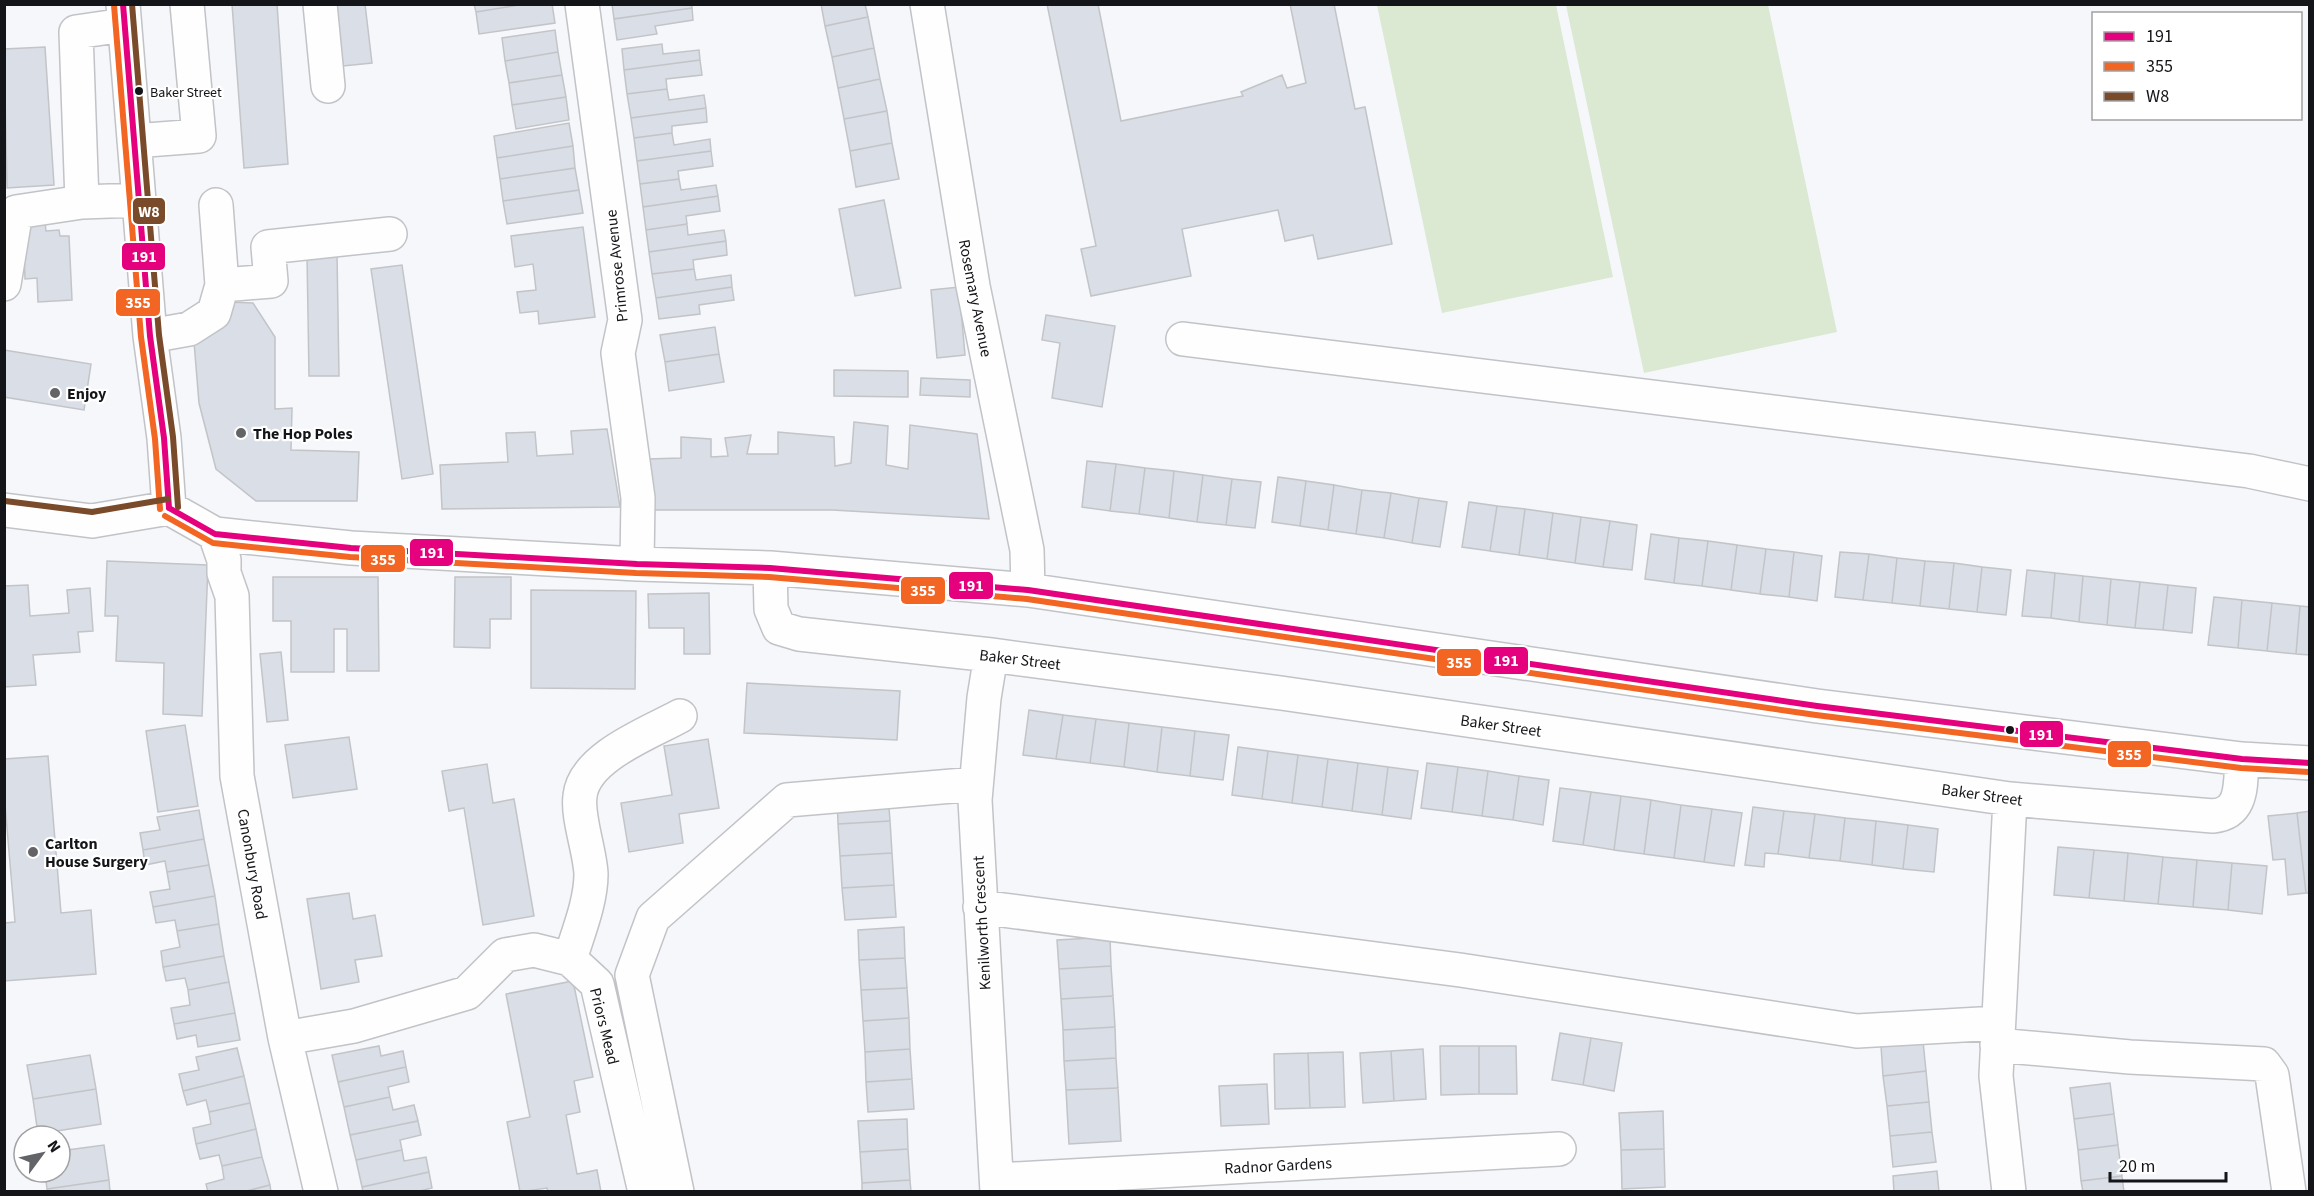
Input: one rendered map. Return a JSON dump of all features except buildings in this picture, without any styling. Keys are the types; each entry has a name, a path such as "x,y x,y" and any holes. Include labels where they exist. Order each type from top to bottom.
{"street":[{"path":"134,141 199,136 187,4"},
{"path":"320,4 328,86"},
{"name":"Primrose Avenue","path":"582,4 625,320 618,353 638,498 637,564"},
{"name":"Rosemary Avenue","path":"927,4 973,286 1027,550 1028,590"},
{"path":"82,202 76,33 124,15 150,336 164,438 169,508"},
{"path":"4,284 16,212 82,202 138,200"},
{"path":"150,336 189,329 214,312 222,285 216,205"},
{"path":"222,285 271,281 268,246 390,234"},
{"path":"1183,339 2249,471 2310,484"},
{"path":"4,510 92,520 169,508 215,534 351,548 637,564 770,568 1028,590 1817,705 2242,759 2310,763"},
{"name":"Canonbury Road","path":"215,534 224,560 224,573 232,596 237,776 285,1038 321,1191"},
{"name":"Baker Street","path":"770,568 771,609 779,628 799,634 1281,693 2010,799 2213,816 2225,814 2235,808 2242,759"},
{"name":"Kenilworth Crescent","path":"991,656 984,698 975,800 997,1186"},
{"path":"570,959 587,899 591,874 579,797 585,777 599,762 680,716"},
{"path":"677,1191 632,975 653,918 787,800 976,784"},
{"path":"2009,1191 1996,1076 2010,799"},
{"path":"980,907 1460,970 1857,1031 1997,1034 2130,1056 2264,1064 2272,1075 2289,1191"},
{"name":"Priors Mead","path":"285,1038 354,1026 467,993 505,955 534,950 570,959 597,984 645,1191"},
{"name":"Radnor Gardens","path":"997,1186 1558,1149"}],"green space":[{"path":"1377,5 1556,5 1613,277 1442,313"},
{"path":"1566,5 1768,5 1837,332 1644,373"}],"transit line":[{"name":"191","path":"123,4 150,336 164,438 169,508"},
{"name":"W8","path":"132,4 159,335 173,437 178,507"},
{"name":"355","path":"114,5 141,337 155,439 160,509"},
{"name":"W8","path":"5,501 92,512 168,499"},
{"name":"191","path":"169,508 215,534 351,548 637,564 770,568 1028,590 1817,706 2242,759 2310,763"},
{"name":"355","path":"165,516 213,543 350,557 636,573 769,577 1027,599 1816,715 2241,768 2309,772"}],"place":[{"name":"Baker Street","path":"139,91"},
{"name":"Enjoy","path":"55,393"},
{"name":"The Hop Poles","path":"241,433"},
{"name":"Carlton House Surgery","path":"33,852"}]}
